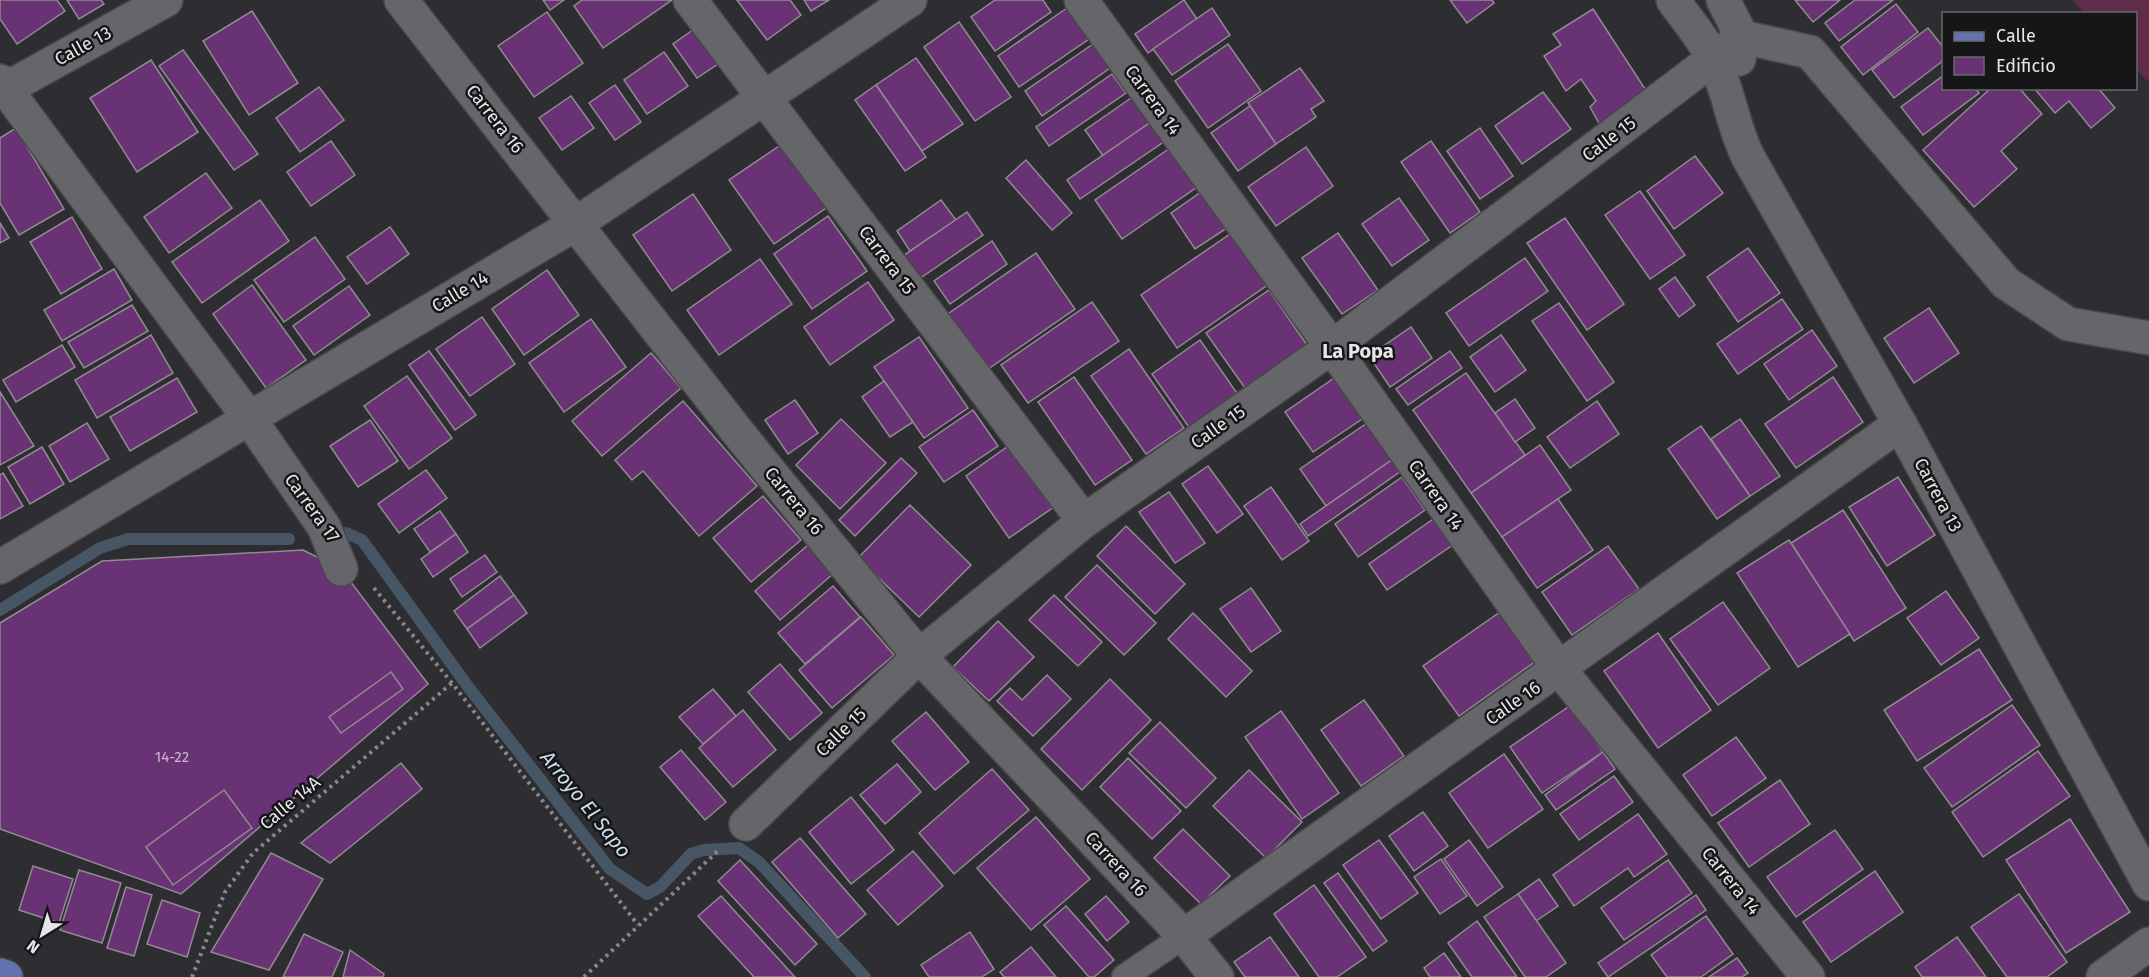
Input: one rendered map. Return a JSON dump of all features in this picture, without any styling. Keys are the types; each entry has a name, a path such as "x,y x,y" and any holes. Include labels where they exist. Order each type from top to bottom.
{"main road":[{"path":"0,975 6,977"}],"street":[{"name":"Calle 13","path":"2,87 166,0"},
{"name":"Carrera 16","path":"401,0 743,439 919,656 1184,936 1217,977"},
{"name":"Carrera 15","path":"690,0 1084,521"},
{"name":"Calle 14","path":"0,567 577,223 910,0"},
{"name":"Carrera 14","path":"1081,0 1560,670 1808,977"},
{"name":"Carrera 13","path":"1673,0 1714,59 1732,105 1736,133 1748,157 1900,424 2149,884"},
{"path":"1723,0 1742,37 1810,52 2006,283 2068,324 2149,338"},
{"name":"Calle 15","path":"746,824 919,656 1084,521 1332,348 1742,37"},
{"name":"Carrera 13","path":"1732,105 1742,37"},
{"name":"Carrera 17","path":"2,87 249,418 355,576"},
{"name":"Calle 16","path":"1184,936 1560,670 1900,424"},
{"path":"2103,977 2149,944"}],"lane":[{"name":"Calle 16","path":"1124,977 1184,936"}],"path":[{"path":"355,576 452,684 638,925"},
{"name":"Calle 14A","path":"192,977 225,892 253,853 452,684"},
{"path":"584,977 713,856"}],"shaded area":[{"path":"2072,0 2149,0 2149,79 2147,81 2137,70 2137,12 2083,12"}],"building":[{"path":"0,0 57,0 65,11 17,44 0,19"},
{"path":"67,0 101,0 104,4 79,19"},
{"path":"543,0 564,0 550,10"},
{"path":"582,0 672,0 603,48 574,6"},
{"path":"737,0 790,0 801,15 767,40"},
{"path":"804,0 829,0 811,11"},
{"path":"995,0 1043,0 1051,12 995,51 971,17"},
{"path":"1184,0 1197,19 1148,53 1135,34"},
{"path":"1450,0 1492,0 1494,3 1467,23"},
{"path":"1795,0 1840,0 1813,22"},
{"path":"1855,0 1893,0 1839,41 1825,23"},
{"path":"1896,4 1918,32 1863,75 1841,47"},
{"path":"1067,8 1089,39 1019,87 998,56"},
{"path":"1212,8 1230,35 1172,75 1153,49"},
{"path":"1593,9 1647,92 1600,125 1590,107 1596,101 1581,79 1566,91 1544,56 1561,45 1553,34"},
{"path":"252,11 298,83 249,115 203,41"},
{"path":"547,12 583,63 534,97 498,46"},
{"path":"959,22 1011,97 975,121 924,47"},
{"path":"697,27 721,62 697,78 673,44"},
{"path":"1928,28 1942,46 1942,62 1894,98 1872,70"},
{"path":"1093,44 1110,68 1042,116 1025,91"},
{"path":"1228,44 1261,91 1208,128 1175,81"},
{"path":"183,50 258,154 234,170 159,66"},
{"path":"664,52 688,86 647,114 624,80"},
{"path":"916,58 963,124 922,151 876,85"},
{"path":"151,60 198,132 137,172 90,98"},
{"path":"1300,68 1324,101 1311,109 1316,117 1276,144 1248,103"},
{"path":"1112,74 1126,93 1049,146 1036,127"},
{"path":"1942,76 1942,90 1977,90 1979,93 1923,135 1901,107"},
{"path":"615,85 641,122 615,140 589,103"},
{"path":"876,85 926,157 905,171 855,100"},
{"path":"319,87 344,120 300,152 276,118"},
{"path":"1989,90 2021,90 2042,114 2001,151 2017,169 1974,207 1923,150"},
{"path":"2036,90 2100,90 2115,108 2091,128 2069,101 2055,113"},
{"path":"1543,92 1571,129 1522,164 1495,126"},
{"path":"571,96 594,128 562,150 539,118"},
{"path":"1134,96 1151,122 1103,156 1085,130"},
{"path":"1250,106 1276,144 1238,171 1211,133"},
{"path":"1151,122 1165,141 1080,199 1067,180"},
{"path":"16,128 64,209 19,235 0,203 0,138"},
{"path":"1480,128 1513,176 1480,199 1447,151"},
{"path":"331,141 355,175 311,206 287,172"},
{"path":"1431,141 1480,212 1450,233 1401,162"},
{"path":"785,142 829,206 774,244 729,180"},
{"path":"1173,146 1200,185 1122,239 1095,200"},
{"path":"1306,147 1333,186 1276,226 1248,187"},
{"path":"1695,156 1723,193 1674,229 1647,191"},
{"path":"1026,160 1072,213 1052,230 1006,178"},
{"path":"206,173 232,208 169,253 144,217"},
{"path":"1204,190 1230,226 1195,249 1171,213"},
{"path":"1640,191 1685,255 1650,279 1605,215"},
{"path":"693,194 731,250 672,291 633,235"},
{"path":"1399,198 1429,240 1392,266 1362,224"},
{"path":"260,200 289,241 202,303 172,262"},
{"path":"941,200 956,220 910,251 897,231"},
{"path":"967,212 983,235 919,279 903,256"},
{"path":"828,216 867,271 812,309 774,254"},
{"path":"72,217 102,269 61,294 30,242"},
{"path":"1565,218 1624,304 1587,330 1527,243"},
{"path":"0,223 9,238 0,243"},
{"path":"390,227 409,254 367,284 347,257"},
{"path":"1233,232 1269,284 1177,348 1141,295"},
{"path":"1338,233 1378,290 1342,314 1302,258"},
{"path":"315,237 345,279 284,322 254,280"},
{"path":"992,241 1007,264 950,304 934,281"},
{"path":"1748,248 1780,293 1738,322 1707,277"},
{"path":"1036,253 1075,309 981,374 942,318"},
{"path":"1525,258 1548,291 1469,346 1446,313"},
{"path":"760,259 792,304 719,355 687,310"},
{"path":"114,269 132,300 62,341 44,310"},
{"path":"547,270 579,315 524,355 492,309"},
{"path":"1675,277 1695,305 1679,317 1659,289"},
{"path":"868,282 894,320 830,365 804,327"},
{"path":"252,285 306,360 266,388 213,314"},
{"path":"349,286 370,315 314,355 293,326"},
{"path":"1269,290 1307,345 1245,388 1206,333"},
{"path":"1782,299 1803,329 1738,374 1717,344"},
{"path":"1092,302 1119,341 1028,403 1001,365"},
{"path":"1559,303 1614,382 1587,401 1532,321"},
{"path":"132,305 148,331 84,368 68,342"},
{"path":"1929,308 1959,353 1914,383 1884,338"},
{"path":"482,317 515,364 470,396 436,349"},
{"path":"591,319 626,367 564,412 529,363"},
{"path":"1411,327 1432,358 1390,387 1369,356"},
{"path":"1812,330 1837,366 1789,400 1764,364"},
{"path":"151,335 173,373 97,418 75,380"},
{"path":"1501,335 1526,370 1495,392 1470,357"},
{"path":"919,337 968,408 924,438 874,367"},
{"path":"1200,340 1241,399 1193,433 1152,374"},
{"path":"62,345 75,367 16,402 3,380"},
{"path":"1129,349 1184,428 1146,454 1091,376"},
{"path":"429,351 476,415 455,430 409,365"},
{"path":"1450,351 1462,368 1408,405 1396,389"},
{"path":"651,353 681,388 602,456 572,421"},
{"path":"1466,373 1525,455 1471,493 1413,410"},
{"path":"1340,374 1368,415 1313,452 1285,412"},
{"path":"407,376 452,438 409,469 364,406"},
{"path":"1074,377 1132,460 1095,485 1038,402"},
{"path":"1833,377 1863,422 1796,468 1765,424"},
{"path":"177,378 197,412 130,451 110,417"},
{"path":"884,381 913,422 890,437 862,397"},
{"path":"0,392 34,446 0,465"},
{"path":"1515,399 1535,428 1515,442 1495,413"},
{"path":"795,400 818,433 788,454 765,420"},
{"path":"683,401 757,486 699,536 643,471 632,480 615,460"},
{"path":"1597,401 1619,434 1570,468 1547,437"},
{"path":"973,410 998,446 944,482 919,447"},
{"path":"841,419 886,463 840,509 796,465"},
{"path":"1740,419 1780,476 1750,496 1711,439"},
{"path":"370,420 398,461 358,487 330,446"},
{"path":"1370,421 1396,457 1326,506 1300,469"},
{"path":"87,423 109,459 70,482 49,446"},
{"path":"1701,426 1750,496 1717,519 1668,449"},
{"path":"1011,444 1054,507 1009,538 966,476"},
{"path":"1540,445 1571,490 1502,537 1471,493"},
{"path":"42,447 64,484 30,504 8,467"},
{"path":"1396,457 1404,469 1308,536 1300,524"},
{"path":"901,458 917,473 855,536 839,520"},
{"path":"1208,466 1243,514 1217,533 1182,484"},
{"path":"426,470 447,498 399,533 378,504"},
{"path":"3,473 23,506 0,519 0,475"},
{"path":"1402,477 1425,510 1358,557 1335,524"},
{"path":"1898,477 1935,535 1887,566 1849,507"},
{"path":"1271,487 1309,541 1282,560 1244,506"},
{"path":"1169,492 1205,543 1175,563 1139,512"},
{"path":"763,496 801,540 751,582 713,538"},
{"path":"1558,499 1593,550 1537,588 1502,537"},
{"path":"910,505 971,565 919,617 858,558"},
{"path":"1843,510 1906,608 1854,641 1791,543"},
{"path":"440,511 456,534 430,552 414,529"},
{"path":"1439,515 1457,542 1387,590 1369,564"},
{"path":"1126,526 1185,584 1155,614 1097,556"},
{"path":"456,534 468,552 433,577 421,559"},
{"path":"1789,540 1850,634 1798,667 1737,573"},
{"path":"809,544 834,573 780,620 755,591"},
{"path":"1608,546 1639,589 1572,635 1542,592"},
{"path":"303,550 341,569 428,684 181,894 0,829 0,623 102,561"},
{"path":"485,555 497,572 462,597 450,579"},
{"path":"1097,565 1156,623 1124,655 1065,597"},
{"path":"500,576 514,595 467,629 454,611"},
{"path":"833,586 860,617 805,664 778,633"},
{"path":"1251,588 1281,631 1251,652 1220,609"},
{"path":"1946,591 1979,638 1941,665 1907,618"},
{"path":"514,595 527,613 480,648 467,629"},
{"path":"1054,595 1102,642 1078,666 1029,620"},
{"path":"1723,602 1770,668 1718,705 1670,639"},
{"path":"1500,612 1536,661 1459,716 1423,666"},
{"path":"1193,613 1252,671 1226,697 1168,639"},
{"path":"861,617 894,655 832,708 799,670"},
{"path":"998,621 1034,657 989,701 953,667"},
{"path":"1658,633 1711,710 1658,748 1604,671"},
{"path":"1979,649 2012,700 1917,761 1884,710"},
{"path":"780,664 822,713 790,740 748,692"},
{"path":"391,672 403,689 341,733 329,717"},
{"path":"1047,675 1071,699 1033,736 997,701 1010,688 1022,700"},
{"path":"1110,679 1151,720 1082,790 1041,749"},
{"path":"713,689 736,716 703,744 679,717"},
{"path":"1364,700 1404,756 1361,786 1321,730"},
{"path":"1571,705 1603,752 1542,793 1510,747"},
{"path":"2012,705 2040,745 1952,807 1924,768"},
{"path":"743,710 776,750 733,787 699,748"},
{"path":"1281,711 1339,793 1302,819 1245,737"},
{"path":"926,712 969,762 935,790 892,741"},
{"path":"1160,722 1216,778 1186,808 1129,753"},
{"path":"1736,737 1766,778 1712,816 1683,775"},
{"path":"681,750 726,802 705,820 660,767"},
{"path":"2038,751 2070,796 1983,857 1952,812"},
{"path":"1603,752 1615,769 1556,810 1545,795"},
{"path":"1504,754 1543,809 1488,848 1449,793"},
{"path":"1128,758 1181,811 1152,839 1100,787"},
{"path":"401,763 422,789 330,863 301,843"},
{"path":"897,764 921,792 885,824 860,795"},
{"path":"992,769 1029,810 954,874 919,833"},
{"path":"1249,770 1302,822 1266,858 1213,806"},
{"path":"1614,776 1633,802 1579,840 1560,814"},
{"path":"1780,780 1810,824 1749,867 1718,823"},
{"path":"224,790 252,828 173,885 146,847"},
{"path":"851,797 894,850 851,884 809,832"},
{"path":"1423,812 1448,846 1414,871 1389,836"},
{"path":"1638,814 1667,854 1634,877 1628,868 1574,906 1553,875"},
{"path":"1036,817 1090,879 1031,930 977,868"},
{"path":"2070,819 2130,912 2066,953 2006,860"},
{"path":"1183,829 1230,876 1201,904 1154,858"},
{"path":"1835,830 1863,869 1796,917 1767,877"},
{"path":"800,838 866,914 838,938 772,862"},
{"path":"1379,840 1418,893 1381,919 1343,865"},
{"path":"1469,840 1503,887 1477,906 1444,859"},
{"path":"913,851 943,886 898,925 867,890"},
{"path":"271,853 323,879 269,970 211,952"},
{"path":"1441,859 1467,896 1440,914 1414,877"},
{"path":"740,860 817,944 795,965 718,881"},
{"path":"1668,860 1692,893 1624,940 1601,908"},
{"path":"33,866 73,879 59,923 19,910"},
{"path":"79,870 121,883 102,943 60,930"},
{"path":"1875,871 1903,912 1831,962 1803,922"},
{"path":"1338,873 1387,941 1373,951 1324,883"},
{"path":"1539,879 1558,906 1536,921 1518,894"},
{"path":"1314,885 1366,957 1337,977 1319,977 1274,914"},
{"path":"126,887 152,895 134,956 107,948"},
{"path":"1518,894 1566,963 1546,977 1525,977 1484,917"},
{"path":"2019,894 2067,962 2047,977 2007,977 1971,927"},
{"path":"1696,895 1706,910 1608,977 1598,963"},
{"path":"721,896 795,977 754,977 698,916"},
{"path":"1106,896 1129,922 1107,941 1085,914"},
{"path":"162,900 200,913 187,957 147,944"},
{"path":"1066,906 1114,960 1094,977 1089,977 1044,925"},
{"path":"1706,916 1733,954 1701,977 1667,977 1651,955"},
{"path":"1477,921 1517,977 1472,977 1448,943"},
{"path":"970,932 994,969 982,977 929,977 921,965"},
{"path":"304,934 343,952 332,977 283,977"},
{"path":"1270,937 1299,977 1245,977 1234,962"},
{"path":"1957,937 1986,977 1922,977 1915,967"},
{"path":"1031,947 1056,977 1004,977 1000,972"},
{"path":"350,950 384,974 383,977 343,977"},
{"path":"1444,953 1461,977 1430,977 1424,968"},
{"path":"1737,958 1748,973 1742,977 1709,977"}],"waterway":[{"name":"Arroyo El Sapo","path":"346,533 362,540 469,688 610,869 647,894 660,887 691,854 704,850 739,848 759,862 865,977"},
{"name":"Arroyo El Sapo","path":"0,610 100,548 128,539 289,539"}],"district":[{"name":"La Popa","path":"1358,351"}]}
